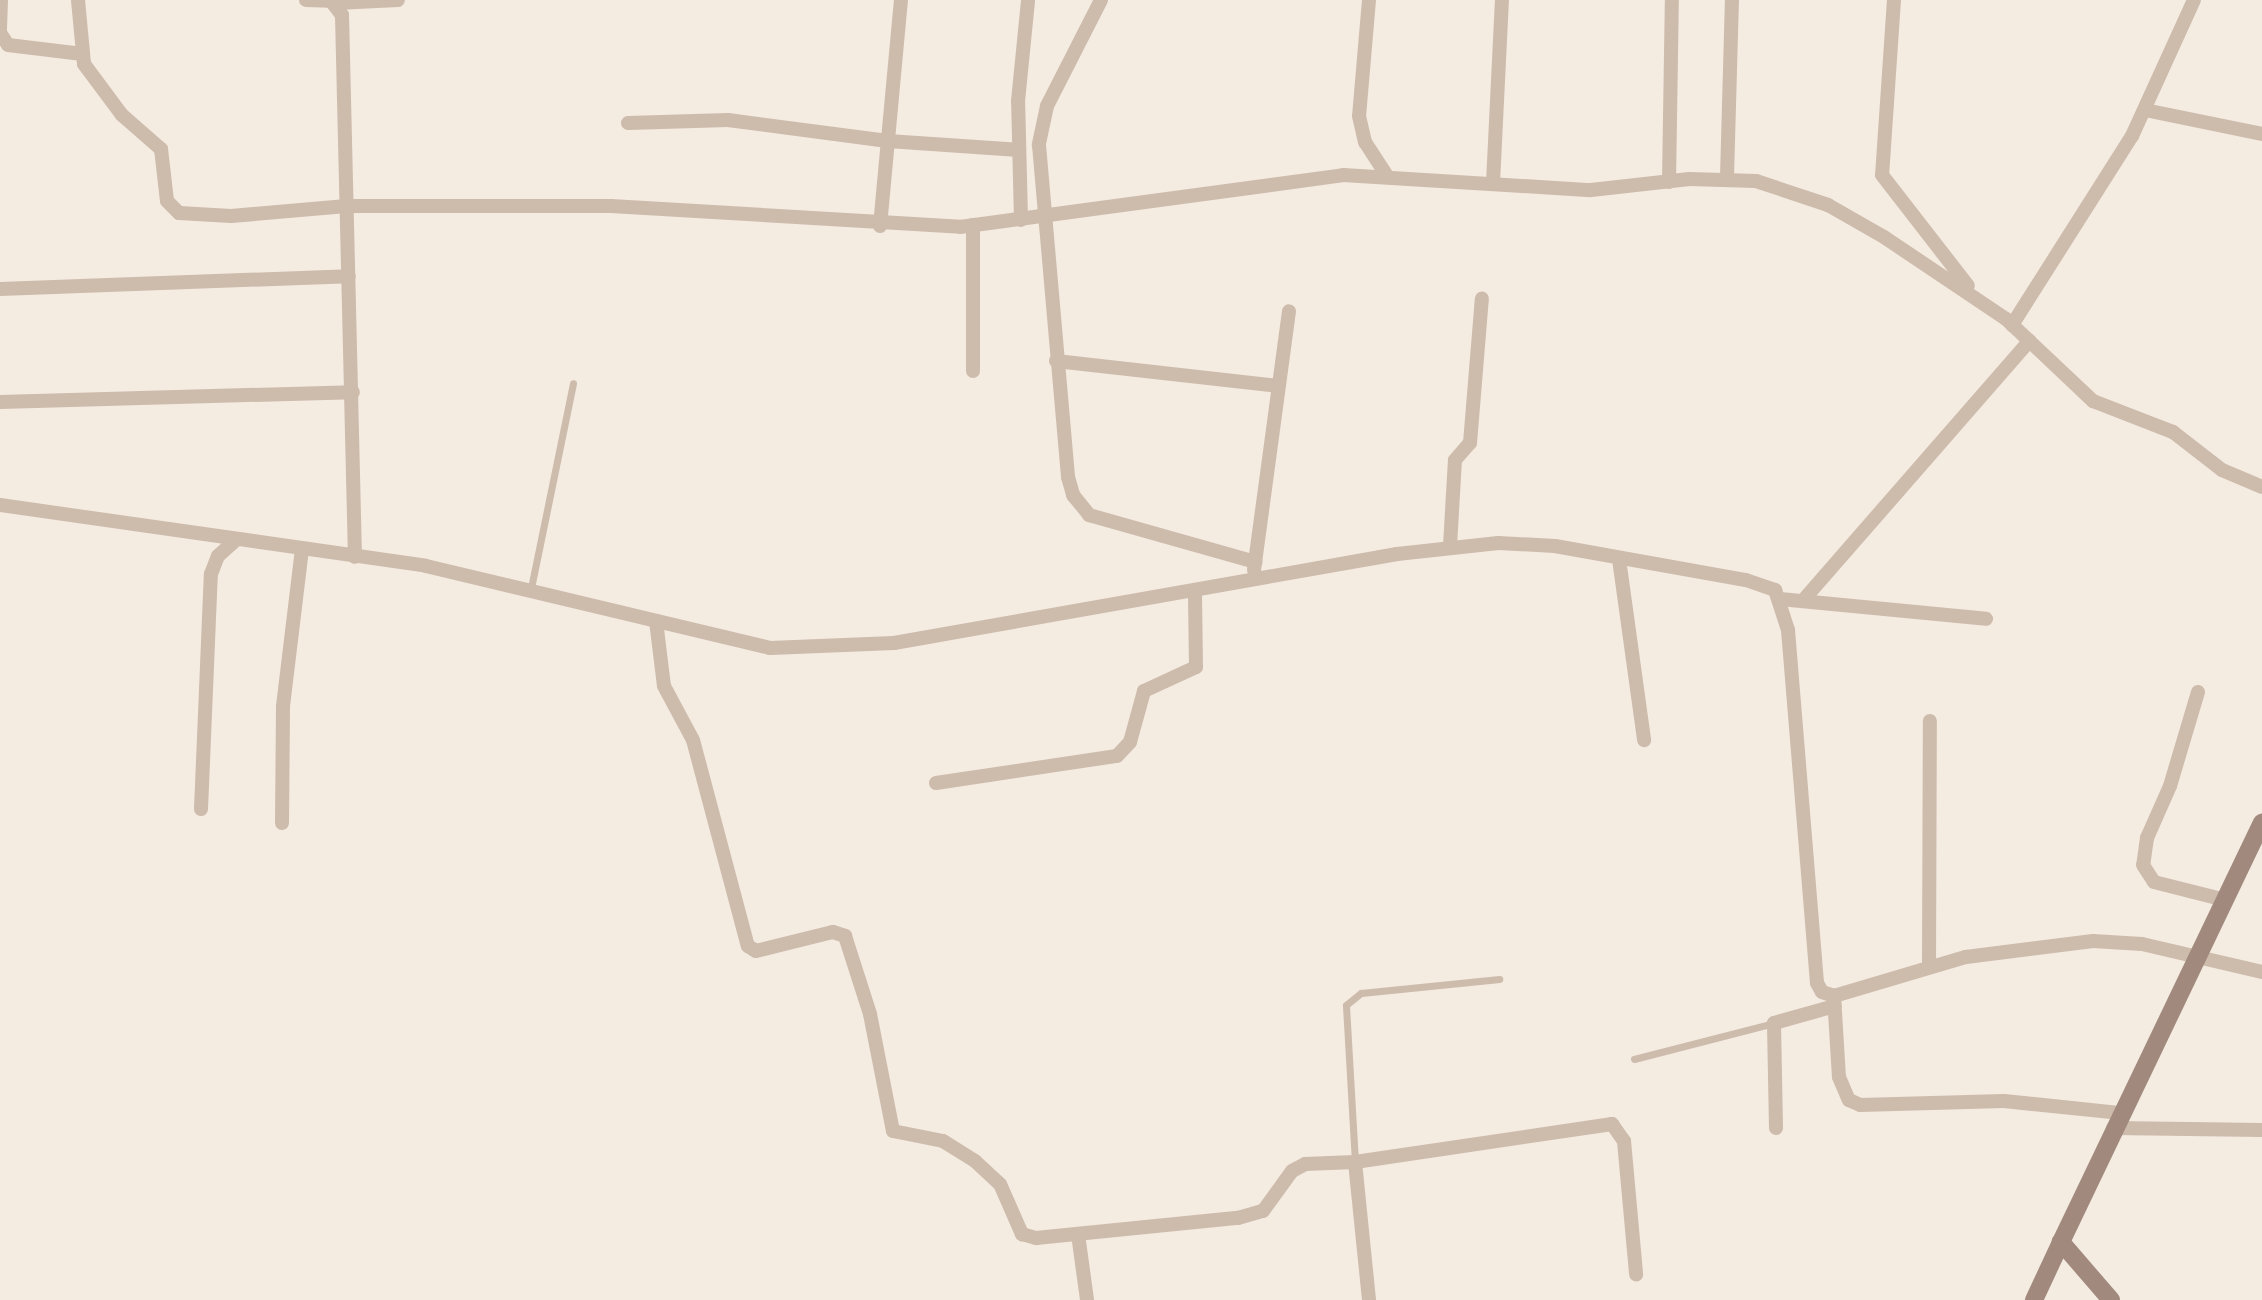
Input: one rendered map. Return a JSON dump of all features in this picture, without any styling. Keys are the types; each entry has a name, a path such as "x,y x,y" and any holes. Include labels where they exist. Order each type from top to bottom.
{"main road":[{"path":"2034,1300 2117,1120 2262,823"},
{"path":"2061,1242 2111,1300"}],"street":[{"path":"1,0 0,33 8,44 82,54"},
{"path":"78,0 82,54 102,92 161,149 165,194 174,211 231,216 347,206 611,206 880,226 972,225 1301,179 1386,174 1591,190 1727,177 1773,186 1828,205 1979,299 2012,325 2092,401 2173,432 2222,470 2262,487"},
{"path":"306,0 336,3 398,0"},
{"path":"880,226 901,0"},
{"path":"1028,0 1021,43 1019,150 1056,361 1068,477 1079,507 1107,523 1254,572 1292,576 1450,547 1524,543 1746,580 1766,586 1780,599 1794,676 1817,983 1835,1001 1839,1077 1845,1094 1860,1105 2004,1101 2117,1120 2262,1129"},
{"path":"1033,218 1041,124 1101,0"},
{"path":"1369,0 1359,116 1365,142 1386,174"},
{"path":"1493,183 1502,0"},
{"path":"1669,182 1672,0"},
{"path":"1727,177 1732,0"},
{"path":"1894,0 1882,175 1979,299"},
{"path":"2012,325 2074,234 2145,110 2193,0"},
{"path":"336,3 342,15 355,557"},
{"path":"2145,110 2262,134"},
{"path":"628,123 728,120 888,141 1019,150"},
{"path":"972,225 973,370"},
{"path":"0,289 349,276"},
{"path":"1450,547 1455,460 1470,443 1482,298"},
{"path":"1254,572 1289,311"},
{"path":"1806,597 2029,341"},
{"path":"1056,361 1279,386"},
{"path":"0,402 353,392"},
{"path":"0,505 355,557 531,588 770,648 832,649 1195,591 1254,572"},
{"path":"201,809 211,574 218,556 236,540"},
{"path":"282,823 283,706 302,550"},
{"path":"1619,559 1644,740"},
{"path":"936,783 1118,756 1130,741 1144,691 1196,667 1195,591"},
{"path":"1780,599 1806,597 1986,618"},
{"path":"656,621 664,685 693,740 748,946 756,951 833,932 845,936 870,1014 893,1131 943,1141 975,1161 1000,1184 1017,1226 1028,1238 1254,1215 1296,1167 1356,1162 1612,1124 1624,1141 1636,1274"},
{"path":"2197,692 2170,786 2147,838 2143,865 2154,882 2225,900"},
{"path":"1929,966 1930,720"},
{"path":"1776,1128 1774,1023 1929,966 2011,949 2093,942 2130,943 2262,972"},
{"path":"1356,1162 1369,1300"},
{"path":"1078,1234 1087,1300"}],"lane":[{"path":"531,588 573,383"},
{"path":"1356,1162 1346,1005 1361,993 1499,979"},
{"path":"1634,1059 1717,1035 1774,1023"}]}
